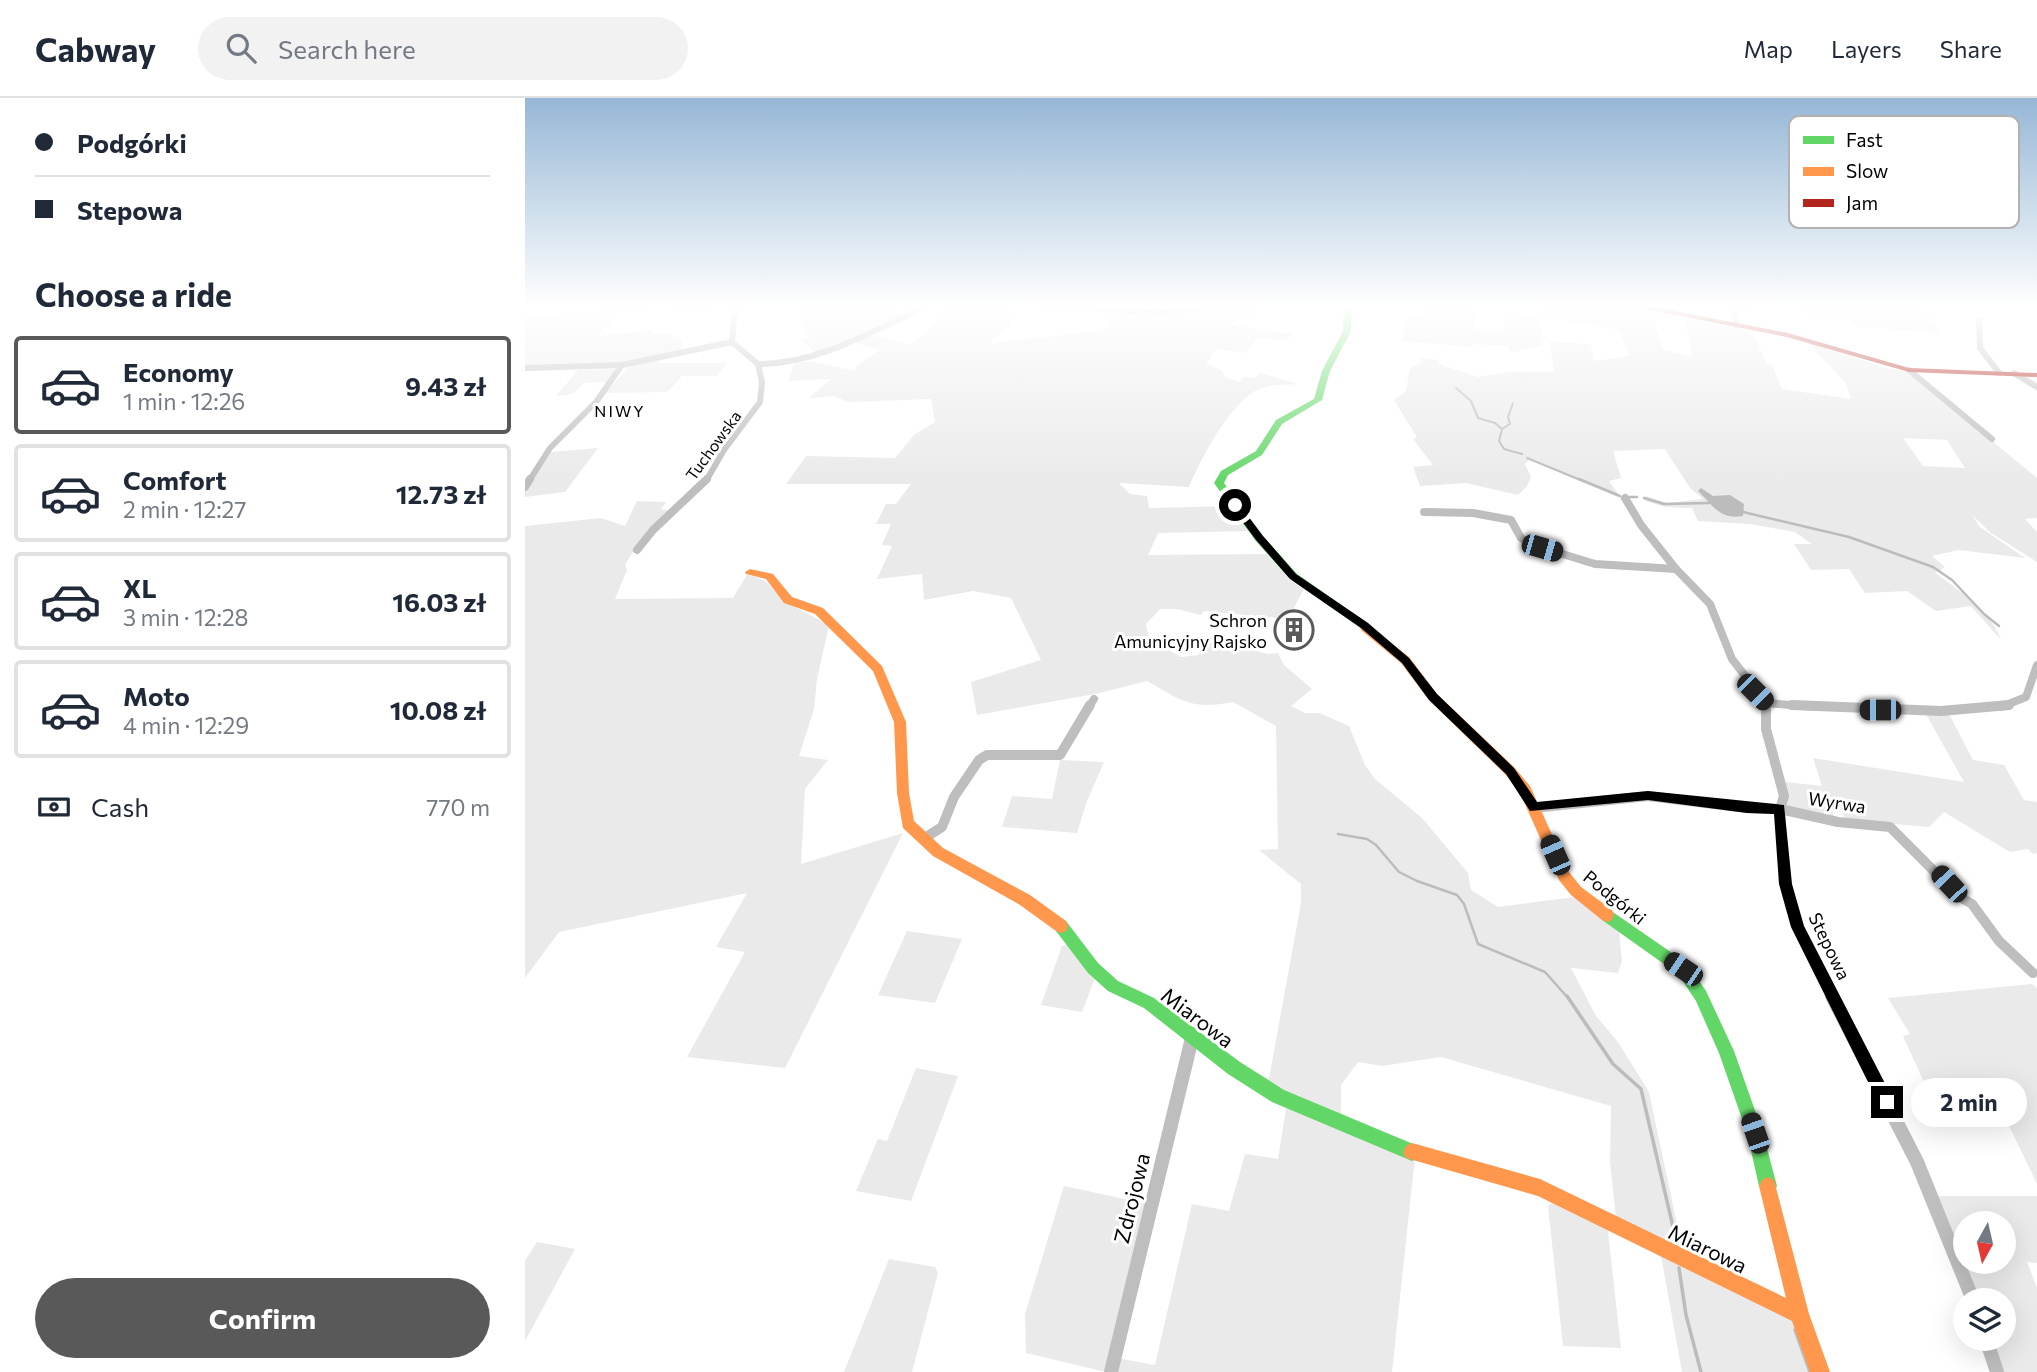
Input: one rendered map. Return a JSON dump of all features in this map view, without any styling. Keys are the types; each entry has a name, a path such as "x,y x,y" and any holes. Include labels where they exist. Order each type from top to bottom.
{"street":[{"path":"525,368 629,363"},
{"path":"758,364 783,363"},
{"name":"Podgórki","path":"1330,363 1318,400 1279,422 1259,453 1224,473 1219,483 1259,538 1293,576 1364,626 1405,660 1433,697 1510,771 1534,808 1565,876 1576,891 1625,930 1683,969 1701,996 1726,1051 1755,1133 1799,1314 1820,1372"},
{"path":"1880,363 1909,370 2037,376"},
{"path":"1990,363 1999,373"},
{"name":"Tuchowska","path":"636,550 653,530 706,481 724,450 760,402 762,382 758,364"},
{"path":"525,487 550,448 596,402 622,365"},
{"path":"1909,370 1992,439"},
{"path":"2014,373 2037,387"},
{"path":"1625,498 1640,525 1676,569 1710,604 1732,659 1766,703 1852,710 1962,710 2014,705 2029,694 2037,666"},
{"path":"1425,512 1473,513 1511,520 1521,538 1530,544 1595,564 1676,569"},
{"name":"Miarowa","path":"750,572 769,576 788,600 819,611 878,669 900,722 903,793 908,824 949,858 1025,900 1065,929 1093,968 1113,986 1149,1003 1193,1034 1234,1068 1278,1096 1400,1149 1540,1188 1799,1314"},
{"path":"923,839 942,827 949,806 979,760 987,755 1060,755 1094,699"},
{"name":"Stepowa","path":"1766,703 1768,741 1784,796 1780,808 1785,884 1797,927 1917,1162 1968,1288"},
{"name":"Wyrwa","path":"1534,808 1648,796 1747,808 1780,808 1838,822 1889,827 1960,897 1972,904 1999,941 2033,973"},
{"name":"Zdrojowa","path":"1111,1372 1193,1034"},
{"path":"1990,1351 1997,1372"}],"shaded area":[{"path":"525,363 592,363 525,366"},
{"path":"640,363 727,363 717,376 682,376 667,392 605,393 629,367"},
{"path":"821,363 857,371 855,367 860,363 1206,363 1221,370 1225,377 1240,382 1243,377 1256,378 1260,373 1298,384 1268,386 1248,396 1227,418 1189,487 1119,483 1130,494 1147,496 1149,508 1232,506 1250,531 1158,533 1148,555 1267,554 1291,581 1304,589 1288,619 1204,611 1201,615 1177,609 1160,609 1146,624 1149,639 1181,657 1198,655 1211,639 1268,654 1278,653 1284,665 1312,689 1291,706 1305,713 1319,713 1349,726 1365,765 1375,779 1422,818 1468,873 1471,890 1498,907 1575,897 1619,931 1622,961 1618,973 1571,968 1596,1016 1618,1042 1649,1092 1682,1248 1616,1218 1610,1162 1611,1106 1441,1057 1382,1066 1358,1062 1341,1085 1341,1120 1268,1084 1301,903 1301,884 1259,850 1278,849 1276,726 1233,702 1207,705 1187,702 1147,681 1095,694 977,715 971,682 1041,660 1011,598 973,591 924,600 922,574 877,579 892,546 882,545 891,524 876,524 886,504 896,504 911,484 786,484 806,456 895,458 915,434 935,422 931,399 848,402 834,396 809,398 831,379 788,381 794,364"},
{"path":"1419,363 1439,363 1478,377 1509,372 1554,372 1553,363 1767,363 1772,365 1782,389 1851,399 1846,383 1827,363 1872,363 1908,372 2037,478 2037,518 2025,519 2037,532 2037,562 1991,533 1972,515 1980,527 2025,558 1959,550 1932,556 1945,567 1935,573 1982,610 2001,640 1971,606 1936,611 1907,591 1865,593 1849,569 1811,570 1794,544 1812,544 1795,532 1750,524 1698,521 1692,508 1665,507 1646,501 1646,496 1667,503 1703,499 1690,488 1665,449 1613,451 1621,478 1609,481 1618,497 1529,460 1525,464 1531,477 1518,495 1466,483 1420,486 1413,467 1433,465 1413,439 1417,437 1394,400 1406,391 1410,368","holes":["1903,438 1947,440 1965,468 1923,466"]},
{"path":"616,369 607,382 584,383 572,394 556,396 578,370"},
{"path":"598,448 565,492 525,497 525,491 550,452"},
{"path":"1701,488 1713,496 1730,495 1744,504 1743,516 1722,514 1698,491"},
{"path":"686,500 640,540 625,565 627,570 615,599 733,598 747,575 765,581 788,603 829,626 817,679 814,709 799,756 828,760 805,789 801,864 903,833 785,1068 687,1057 745,952 716,947 747,893 559,932 525,978 525,526 601,518 625,526 637,501 666,502 661,509 668,510 678,501"},
{"path":"1926,714 1949,714 1973,760 2004,765 2024,800 2037,802 2037,853 2033,854 2028,849 2010,852 1944,812 1929,827 1846,820 1841,810 1832,810 1834,817 1785,808 1786,782 1822,786 1813,758 1964,782"},
{"path":"1060,760 1104,762 1077,833 1002,827 1012,796 1052,799"},
{"path":"907,931 962,939 935,1003 878,995"},
{"path":"1067,945 1095,978 1082,1012 1041,1005 1062,946"},
{"path":"2032,984 2037,988 2037,1184 1996,1099 1933,1102 1903,1036 1910,1034 1888,998"},
{"path":"916,1068 958,1076 911,1201 856,1191 878,1139 887,1141"},
{"path":"1287,1103 1415,1157 1392,1372 1113,1372 1117,1358 1155,1365 1192,1204 1229,1211 1245,1154 1278,1159"},
{"path":"1064,1186 1148,1204 1106,1372 1026,1353 1025,1314"},
{"path":"1938,1196 2037,1196 2037,1263 2027,1262 2037,1288 2037,1372 2004,1372 1997,1351 2016,1351 2016,1288 1975,1288 1970,1274 2016,1274 2016,1211 1953,1211 1953,1232"},
{"path":"1554,1201 1607,1222 1621,1348 1563,1346 1548,1206"},
{"path":"537,1242 575,1249 525,1341 525,1261"},
{"path":"1660,1250 1797,1320 1815,1372 1682,1372"},
{"path":"889,1259 935,1267 938,1273 912,1372 844,1372"}],"waterway":[{"path":"1456,388 1471,401 1478,418 1495,423 1502,429"},
{"path":"1502,429 1510,424 1508,417 1513,403"},
{"path":"1502,429 1499,441 1504,449 1522,454"},
{"path":"1527,458 1583,481"},
{"path":"1579,479 1620,496"},
{"path":"1627,497 1637,497"},
{"path":"1644,498 1664,504 1709,503"},
{"path":"1743,512 1849,537 1933,567 1952,580 1999,626"},
{"path":"1338,834 1367,839 1376,845 1399,872 1457,895 1464,904 1478,944 1545,972 1568,998"},
{"path":"1567,996 1613,1064 1641,1089 1676,1240"},
{"path":"1679,1268 1686,1315 1701,1372"},
{"path":"1795,1330 1810,1372"}],"traffic: fast":[{"path":"1330,363 1318,400 1279,422 1259,453 1224,473 1219,483 1259,538 1293,576 1365,627"},
{"path":"1607,915 1683,969 1701,996 1726,1051 1755,1133 1768,1186"},
{"path":"1061,926 1093,968 1113,986 1149,1003 1234,1068 1278,1096 1412,1152"}],"traffic: slow":[{"path":"750,572 769,576 788,600 819,611 878,669 900,722 903,793 908,824 938,852 1025,900 1061,926"},
{"path":"1365,627 1405,660 1433,697 1510,771 1525,790 1564,876 1576,891 1607,915"},
{"path":"1412,1152 1540,1188 1799,1314"},
{"path":"1768,1186 1799,1314 1820,1372"}],"traffic: jam":[{"path":"1886,363 1909,370 2037,375"}],"place":[{"name":"Schron Amunicyjny Rajsko","path":"1294,630"}],"district":[{"name":"NIWY","path":"620,410"}],"route":[{"path":"1235,505 1259,538 1293,576 1364,626 1405,660 1433,697 1510,771 1525,790 1534,808 1648,796 1747,808 1780,808 1785,884 1797,927 1887,1102"}]}
